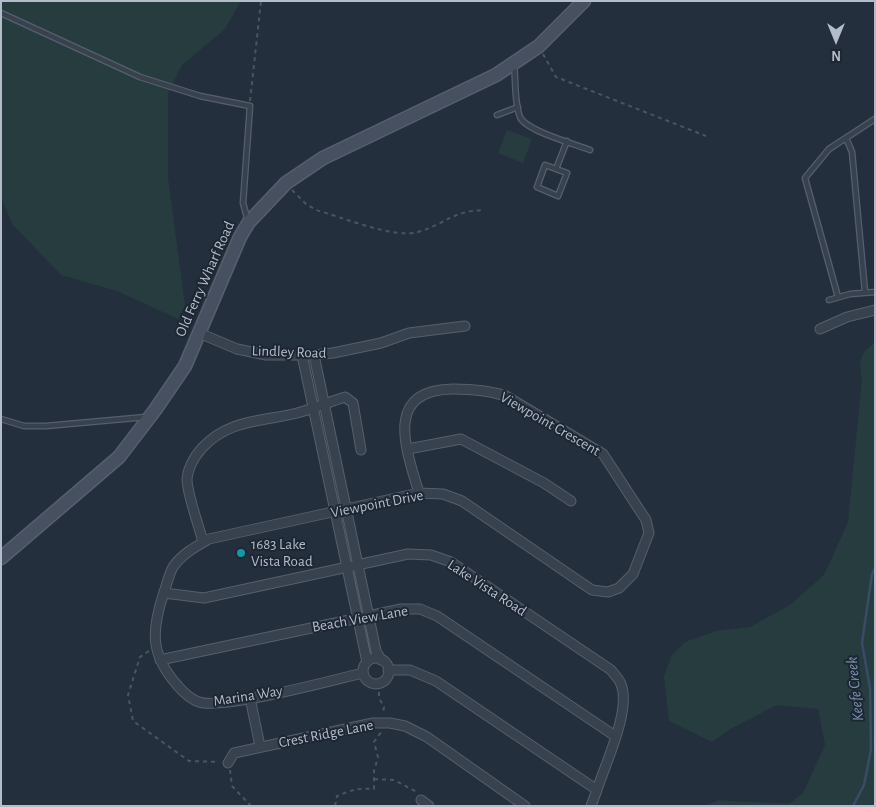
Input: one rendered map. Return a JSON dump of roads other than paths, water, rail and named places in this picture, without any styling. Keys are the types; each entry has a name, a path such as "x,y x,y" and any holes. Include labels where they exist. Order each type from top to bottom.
{"street":[{"name":"Old Ferry Wharf Road","path":"1,558 119,457 150,417 185,366 240,237 249,222 286,183 323,158 480,84 514,64 539,46 584,1"},
{"path":"820,329 847,317 875,310"},
{"name":"Lindley Road","path":"199,333 237,349 266,355 314,355 381,343 409,333 465,326"},
{"path":"302,355 348,567 364,617 376,651 388,670 387,677 379,684 367,681 363,673 367,662 364,617 358,565 314,355"},
{"name":"Viewpoint Crescent","path":"419,493 408,449 404,422 413,401 434,390 466,389 492,391 506,396 603,454 646,520 649,533 633,574 619,588 608,592 592,590"},
{"path":"203,542 187,480 189,467 196,454 225,429 240,424 299,412 313,406 345,398 354,403 361,450"},
{"path":"408,449 461,439 544,483 571,502"},
{"name":"Viewpoint Drive","path":"164,593 172,568 188,551 208,539 419,493 443,494 462,501 592,590"},
{"name":"Lake Vista Road","path":"164,593 204,598 408,554 431,555 451,562 611,670 621,683 624,700 615,736 597,790"},
{"name":"Marina Way","path":"164,593 155,624 155,647 164,670 182,691 198,702 215,704 250,698 363,673"},
{"name":"Beach View Lane","path":"160,660 402,609 420,609 437,616 615,736"},
{"path":"367,662 372,659 380,660"},
{"path":"388,670 410,670 436,681 597,790 591,806"},
{"path":"250,698 260,746"},
{"name":"Crest Ridge Lane","path":"228,763 234,753 260,746 383,723 405,726 427,737 525,806"},
{"path":"421,800 429,806"}],"lane":[{"path":"1,13 140,77 200,96 250,106 243,203 249,222"},
{"path":"514,64 520,118 526,125 590,150"},
{"path":"498,115 518,107"},
{"path":"838,297 806,178 829,150 875,119"},
{"path":"846,138 852,152 865,292"},
{"path":"556,169 567,141"},
{"path":"545,165 556,169 566,173 558,196 537,187 545,165"},
{"path":"829,300 865,292 875,292"},
{"path":"1,420 24,426 46,426 150,417"}],"waterway":[{"name":"Keefe Creek","path":"853,806 864,785 871,750 870,688 862,643 872,574 875,568"}],"place":[{"name":"1683 Lake Vista Road","path":"241,553"}]}
